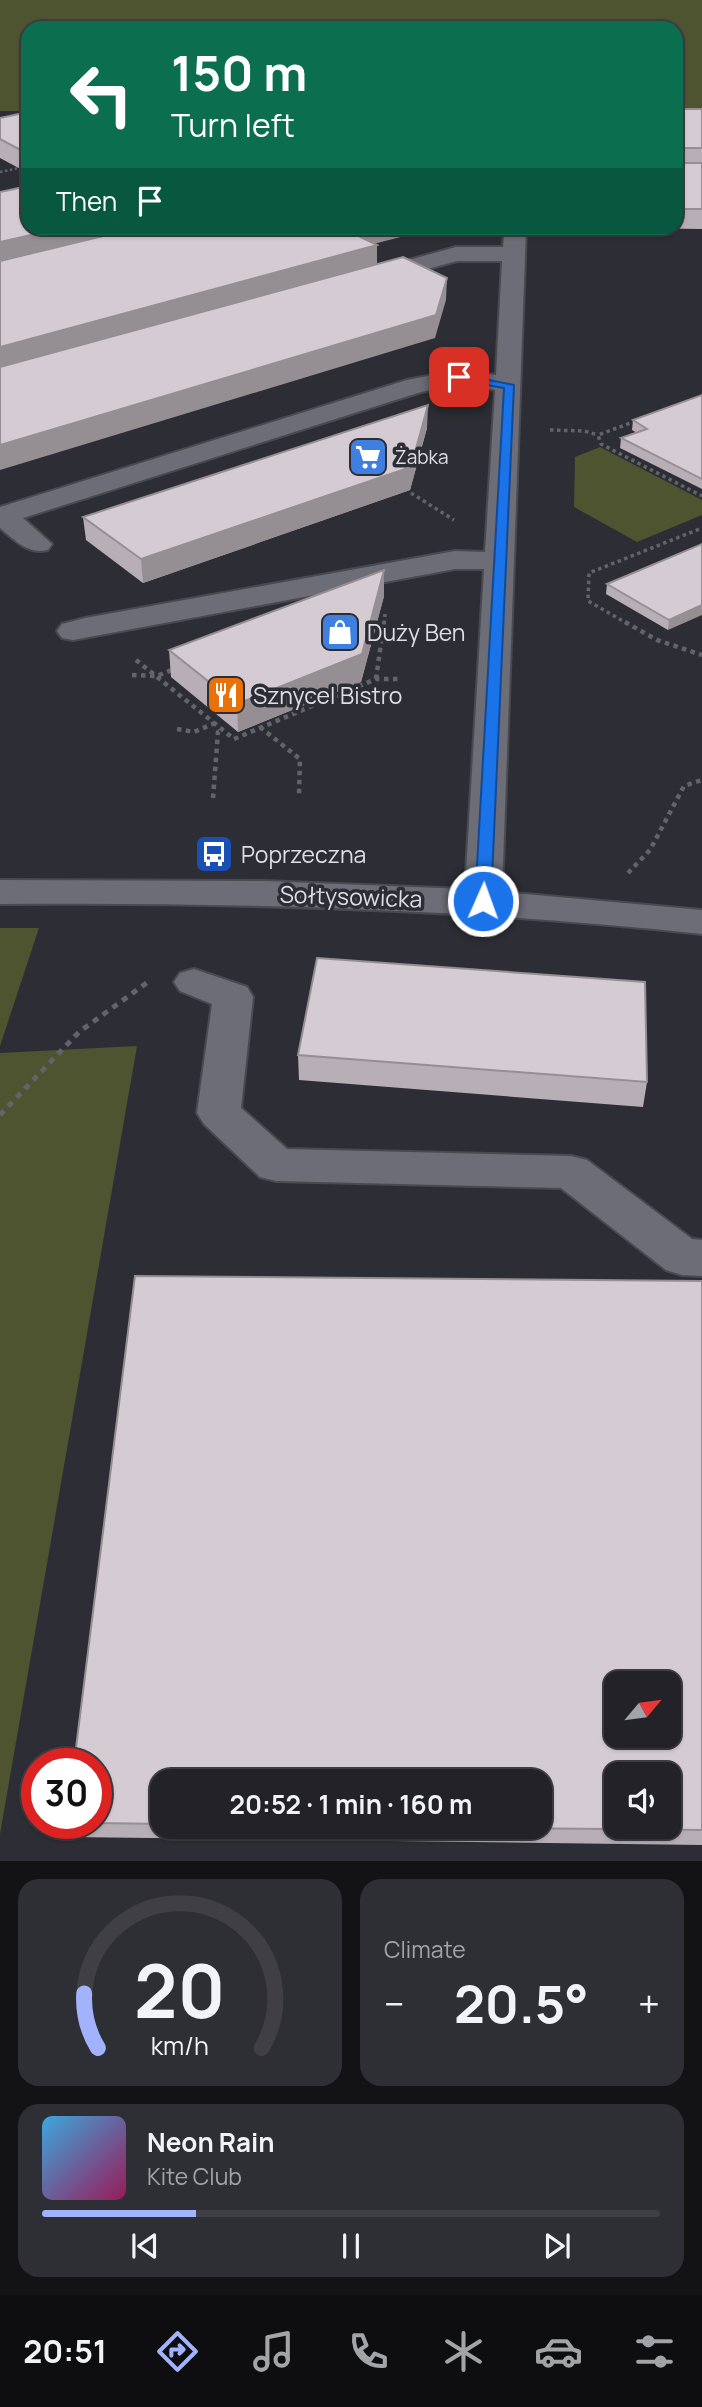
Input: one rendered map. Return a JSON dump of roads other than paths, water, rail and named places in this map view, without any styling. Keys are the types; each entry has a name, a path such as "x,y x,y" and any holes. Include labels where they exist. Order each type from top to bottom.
{"street":[{"path":"345,285 456,254 515,241 483,901"},
{"path":"38,544 2,516 416,385 459,377 509,385"},
{"path":"73,631 85,626 261,597 455,559 499,561"},
{"name":"Sołtysowicka","path":"0,892 143,890 483,901 617,911 702,922"},
{"path":"174,980 233,997 219,1113 276,1166 571,1172 682,1256 702,1258"}],"place":[{"name":"Żabka","path":"368,457"},
{"name":"Duży Ben","path":"340,632"},
{"name":"Sznycel Bistro","path":"226,695"},
{"name":"Poprzeczna","path":"214,854"}]}
